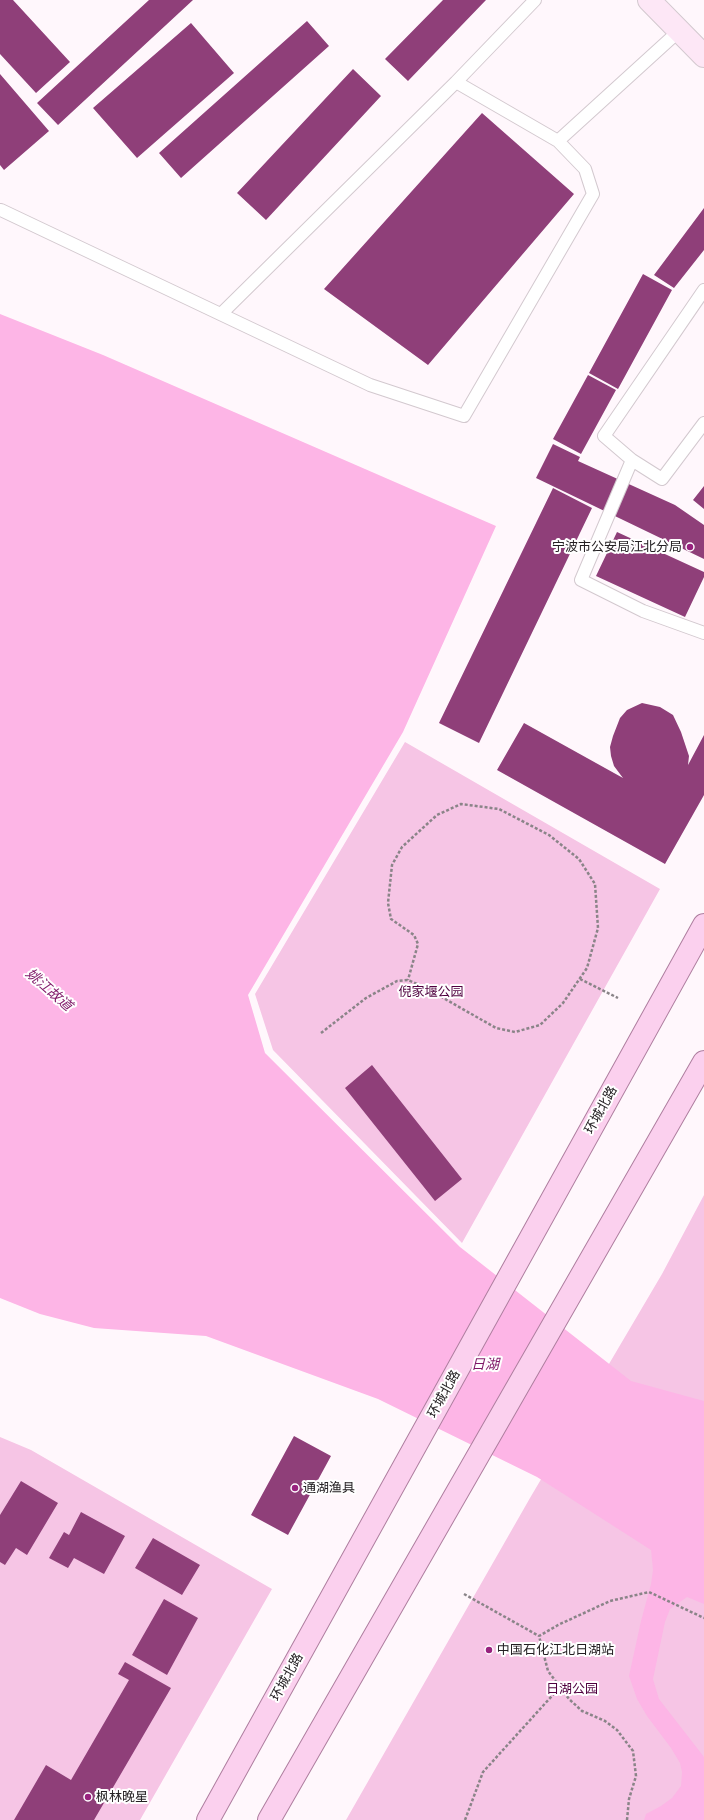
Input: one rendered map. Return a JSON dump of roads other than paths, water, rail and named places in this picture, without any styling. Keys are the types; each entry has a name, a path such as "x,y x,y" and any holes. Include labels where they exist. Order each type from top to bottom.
{"main road":[{"path":"649,0 704,56"},
{"name":"环城北路","path":"208,1820 704,926"},
{"path":"269,1820 704,1062"}],"lane":[{"path":"221,314 456,82 535,0"},
{"path":"558,141 680,30"},
{"path":"1,210 370,385 464,416 593,194 585,169 558,141 456,82"},
{"path":"704,290 604,436 632,460 662,480 704,423"},
{"path":"632,460 581,580 643,611 704,633"}],"water":[{"path":"0,314 103,355 496,526 403,732 248,995 265,1053 460,1247 631,1381 704,1401 704,1604 687,1597 670,1609 665,1622 653,1679 659,1699 704,1757 704,1820 644,1820 646,1814 672,1798 681,1786 682,1772 680,1763 671,1748 647,1716 637,1699 629,1676 651,1584 653,1570 651,1550 537,1477 378,1399 206,1336 94,1328 40,1314 0,1298"}],"place":[{"name":"宁波市公安局江北分局","path":"690,547"},
{"name":"通湖渔具","path":"295,1488"},
{"name":"中国石化江北日湖站","path":"489,1650"},
{"name":"枫林晚星","path":"88,1797"}],"water label":[{"name":"姚江故道","path":"49,990"},
{"name":"日湖","path":"485,1365"}],"park label":[{"name":"倪家堰公园","path":"431,992"},
{"name":"日湖公园","path":"572,1689"}]}
